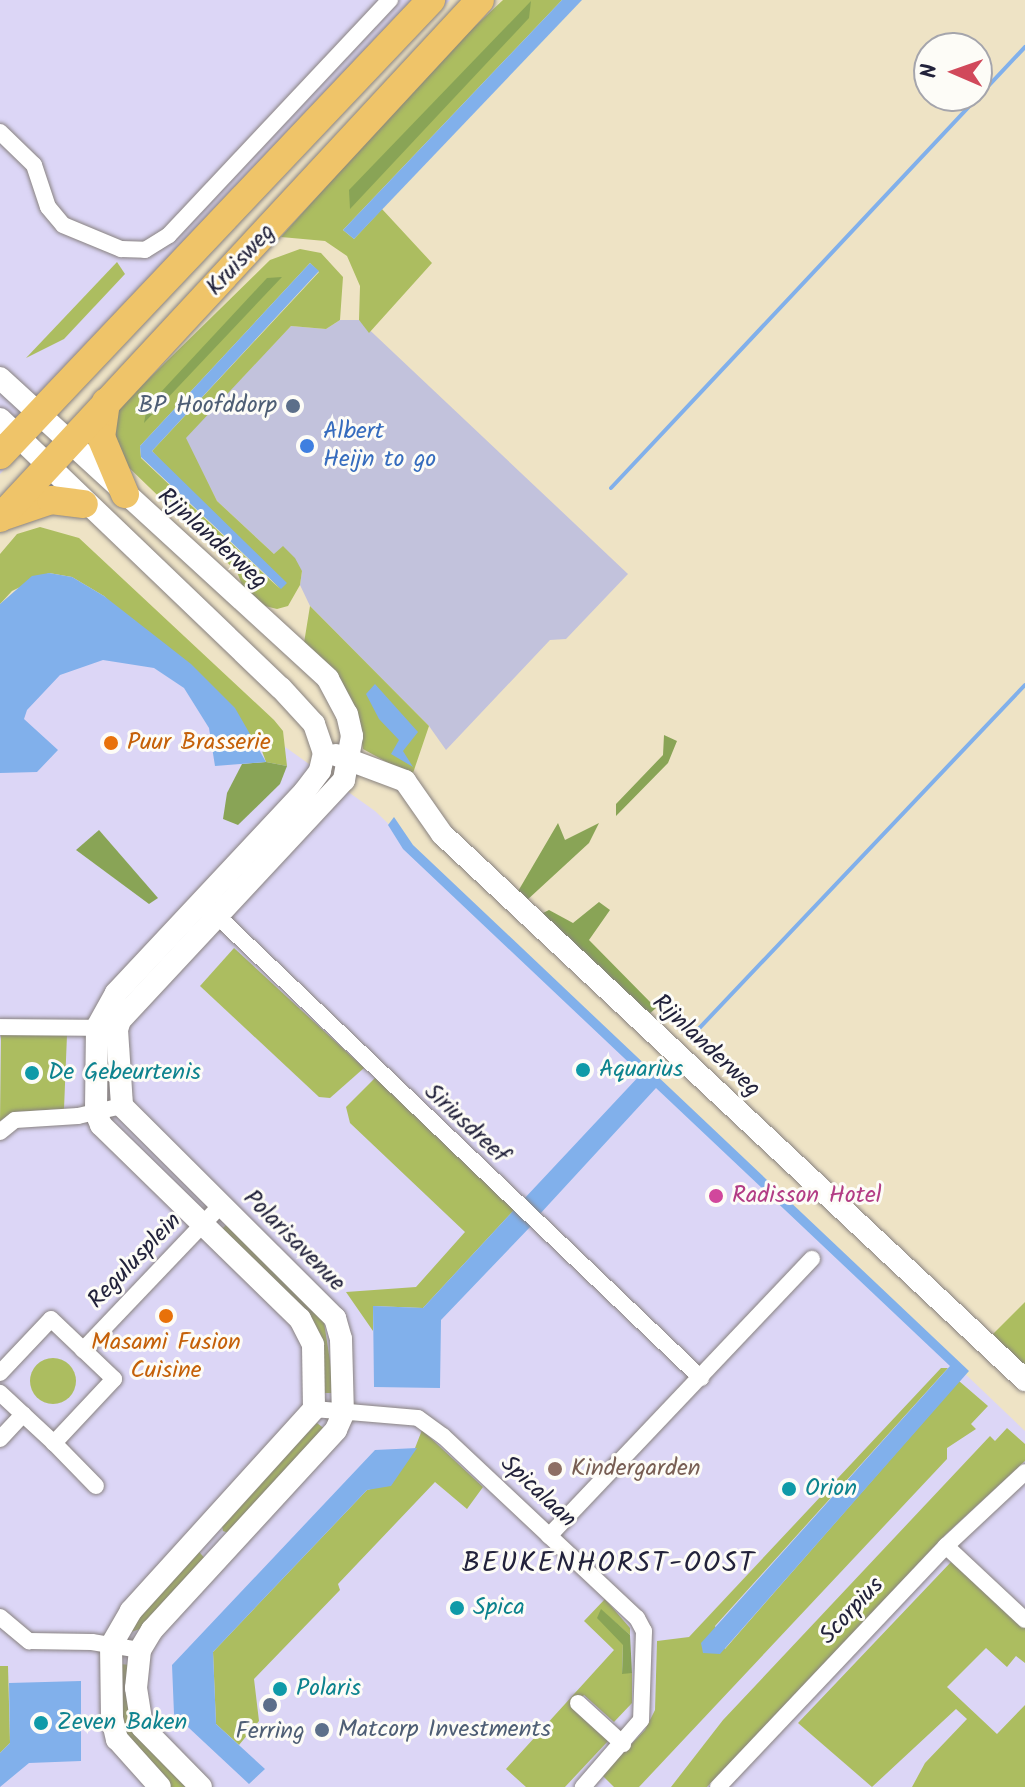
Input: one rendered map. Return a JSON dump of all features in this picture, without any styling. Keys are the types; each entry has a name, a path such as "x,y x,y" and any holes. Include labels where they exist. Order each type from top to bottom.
{"highway":[{"name":"Kruisweg","path":"6,437 38,415 431,0"},
{"name":"Kruisweg","path":"0,518 480,0"},
{"path":"106,402 101,437 125,494"},
{"path":"0,518 51,500 84,504"}],"street":[{"path":"0,132 34,165 48,207 63,225 121,249 145,250 169,235 390,0"},
{"name":"Rijnlanderweg","path":"0,378 67,445 328,679 347,714 351,758"},
{"path":"6,437 46,466 281,688 314,724 324,753 320,771 305,791 116,993 107,1028 96,1113 117,1144 300,1319 313,1345 314,1409 131,1611 111,1645 112,1718 117,1739 160,1787"},
{"name":"Rijnlanderweg","path":"324,753 351,758 405,781 442,834 1025,1380"},
{"path":"0,1027 107,1028 120,1020 219,918 344,780 351,758"},
{"name":"Siriusdreef","path":"202,902 701,1378"},
{"path":"0,1132 15,1120 96,1113 122,1106 107,1028"},
{"name":"Polarisavenue","path":"122,1106 335,1318 341,1339 343,1414"},
{"name":"Regulusplein","path":"83,1350 221,1205"},
{"path":"549,1536 812,1259"},
{"path":"0,1373 51,1319 114,1379 54,1443"},
{"path":"0,1393 96,1486"},
{"name":"Spicalaan","path":"314,1409 343,1414 418,1418 637,1618 644,1631 645,1699 641,1720 583,1787"},
{"path":"0,1439 23,1414"},
{"path":"201,1787 142,1727 136,1688 140,1650 152,1630 321,1449 343,1414"},
{"name":"Scorpius","path":"718,1787 946,1546 1025,1472"},
{"path":"206,1531 226,1551"},
{"path":"946,1546 1025,1620"},
{"path":"0,1617 29,1641 111,1645 140,1650"},
{"path":"578,1703 623,1744"}],"shaded area":[{"path":"0,0 450,0 0,474"},
{"path":"340,320 359,320 628,574 566,639 550,640 446,750 429,726 310,606 300,585 302,571 274,554 217,501 185,438 291,326 326,329"},
{"path":"104,618 375,811 1025,1431 1025,1787 0,1787 0,673"}],"green space":[{"path":"503,0 562,0 343,230 354,239 382,209 432,263 369,333 359,320 360,286 347,256 325,241 281,237 437,62"},
{"path":"531,1 529,18 350,209 349,190"},
{"path":"300,249 321,253 343,277 340,320 326,329 291,326 186,438 217,501 274,554 283,546 302,571 300,585 288,606 277,609 265,606 242,585 237,572 120,459 112,434 119,408 270,260","holes":["310,263 319,272 152,451 280,589 141,458 140,446"]},
{"path":"117,262 125,274 64,339 26,358"},
{"path":"282,277 144,423 147,407 267,278"},
{"path":"40,527 79,538 274,720 283,731 287,766 266,762 259,743 104,596 72,577 49,573 12,591 0,604 0,554 17,534"},
{"path":"310,606 429,726 412,776 363,749 355,707 304,643"},
{"path":"664,735 677,741 668,763 616,816 616,804 663,755"},
{"path":"266,762 287,766 280,784 238,825 223,819 227,793 242,764"},
{"path":"558,823 565,840 599,823 589,843 526,901 517,893"},
{"path":"99,830 158,898 149,904 76,850"},
{"path":"599,902 610,910 589,940 656,1008 647,1016 539,915 549,910 573,923"},
{"path":"234,948 364,1068 330,1098 319,1097 200,986"},
{"path":"1,1034 67,1035 64,1109 13,1112 0,1121"},
{"path":"375,1078 514,1210 423,1308 373,1306 373,1331 346,1292 416,1287 465,1232 350,1123 346,1107"},
{"path":"230,1221 323,1316 335,1393 323,1393 319,1337 217,1234"},
{"path":"1025,1302 1025,1369 991,1336"},
{"path":"53,1358 69,1365 76,1381 69,1397 53,1404 37,1397 30,1381 37,1365"},
{"path":"941,1368 948,1368 715,1626 725,1649 959,1381 988,1406 971,1424 976,1429 947,1448 947,1459 639,1787 614,1787 602,1775 645,1730 655,1710 657,1641 689,1637"},
{"path":"317,1423 326,1430 231,1534 223,1531 221,1522"},
{"path":"1007,1428 1025,1444 1025,1461 945,1535 707,1787 671,1787 723,1720 990,1436 995,1441"},
{"path":"422,1430 483,1487 467,1509 435,1482 338,1584 340,1590 254,1679 259,1721 239,1745 216,1724 213,1652 367,1490 378,1487 415,1448"},
{"path":"196,1548 206,1560 143,1628 125,1634"},
{"path":"951,1562 1025,1628 1025,1663 1016,1656 1007,1667 986,1648 947,1687 997,1734 1025,1705 1025,1787 912,1787 925,1763 967,1719 956,1709 872,1787 798,1723"},
{"path":"605,1599 630,1628 630,1635 601,1610 623,1644 622,1673 632,1673 632,1703 614,1722 584,1695 572,1708 608,1741 565,1787 526,1787 506,1769 614,1650 584,1621"},
{"path":"601,1609 630,1635 632,1673 622,1674 623,1645 597,1618"},
{"path":"118,1664 132,1665 134,1721 189,1787 167,1787 126,1744 119,1719"},
{"path":"0,1666 8,1666 10,1743 0,1753"}],"water":[{"path":"562,0 582,0 354,239 343,230"},
{"path":"310,263 319,271 152,451 287,583 281,589 141,457 140,446"},
{"path":"49,573 72,577 104,596 191,664 235,708 266,762 215,766 209,728 184,688 154,668 103,660 60,675 27,710 24,719 58,750 37,772 0,773 0,604 32,576"},
{"path":"375,684 418,732 403,751 413,767 391,754 399,740 379,719 366,694"},
{"path":"394,817 413,845 969,1371 720,1654 703,1653 701,1643 950,1366 656,1088 539,1215 523,1200 641,1074 403,849 388,825"},
{"path":"514,1210 531,1226 441,1320 440,1388 374,1387 373,1306 423,1308"},
{"path":"417,1448 391,1486 367,1490 213,1652 216,1724 265,1769 249,1784 174,1714 172,1665 375,1450"},
{"path":"81,1681 81,1761 29,1763 0,1787 0,1753 10,1743 9,1683"}],"waterway":[{"path":"611,488 1025,47"},
{"path":"689,1039 1025,685"}],"place":[{"name":"BP Hoofddorp","path":"293,406"},
{"name":"Albert Heijn to go","path":"307,446"},
{"name":"Puur Brasserie","path":"111,743"},
{"name":"Aquarius","path":"583,1070"},
{"name":"De Gebeurtenis","path":"32,1073"},
{"name":"Radisson Hotel","path":"716,1196"},
{"name":"Masami Fusion Cuisine","path":"166,1316"},
{"name":"Kindergarden","path":"555,1469"},
{"name":"Orion","path":"789,1489"},
{"name":"Spica","path":"457,1608"},
{"name":"Polaris","path":"280,1689"},
{"name":"Ferring","path":"270,1705"},
{"name":"Zeven Baken","path":"41,1723"},
{"name":"Matcorp Investments","path":"322,1730"}],"district":[{"name":"BEUKENHORST-OOST","path":"609,1564"}]}
